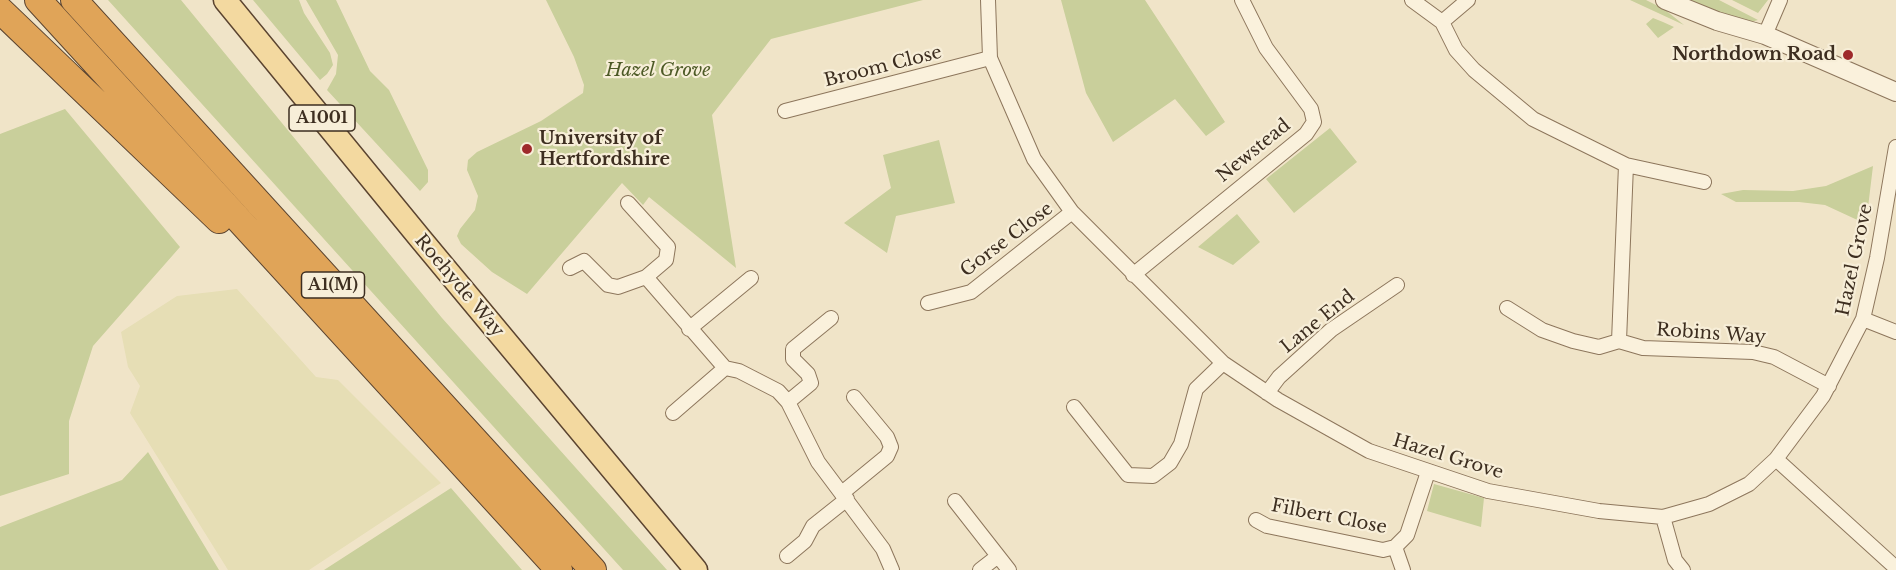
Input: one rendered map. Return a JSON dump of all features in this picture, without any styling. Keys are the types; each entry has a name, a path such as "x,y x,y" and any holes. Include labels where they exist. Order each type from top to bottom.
{"highway":[{"name":"A1(M)","path":"38,0 559,570"},
{"name":"A1(M)","path":"74,0 593,570"},
{"path":"0,10 209,211 243,242 294,280"}],"main road":[{"name":"Roehyde Way","path":"225,0 696,570"}],"street":[{"name":"Hazel Grove","path":"988,0 990,58 1034,159 1072,212 1223,363 1267,393 1369,450 1428,472 1499,493 1599,511 1663,517 1709,504 1749,484 1776,459 1808,420 1829,386 1863,319 1877,258 1896,147"},
{"name":"Newstead","path":"1133,275 1306,134 1314,122 1311,109 1266,48 1242,0"},
{"path":"1412,0 1442,22 1456,50 1474,70 1533,119 1626,165 1704,182"},
{"path":"1442,22 1468,0"},
{"path":"1665,0 1717,21 1765,35 1896,92"},
{"path":"1765,35 1780,0"},
{"name":"Broom Close","path":"785,111 990,58"},
{"path":"1619,341 1626,165"},
{"path":"570,268 584,261 608,285 618,287 646,277 666,260 668,247 628,203"},
{"name":"Gorse Close","path":"928,303 971,292 1072,212"},
{"path":"646,277 724,369 739,371 778,391 788,402 818,462 883,549 892,570"},
{"path":"688,329 751,278"},
{"name":"Lane End","path":"1267,393 1279,377 1331,330 1396,285"},
{"name":"Robins Way","path":"1507,308 1542,330 1573,341 1599,347 1619,341 1643,348 1753,352 1774,357 1829,386"},
{"path":"788,402 810,383 808,374 793,359 793,349 831,318"},
{"path":"1863,319 1896,332"},
{"path":"1074,407 1128,475 1153,476 1170,463 1181,444 1196,389 1223,363"},
{"path":"673,413 724,369"},
{"path":"787,556 805,541 813,526 887,456 891,447 887,436 854,397"},
{"path":"1776,459 1896,568"},
{"name":"Filbert Close","path":"1256,520 1267,526 1383,550 1395,548 1407,535 1428,472"},
{"path":"955,501 1010,570"},
{"path":"1663,517 1675,560 1683,570"},
{"name":"Filbert Close","path":"1395,548 1403,570"},
{"path":"981,570 998,556"}],"shaded area":[{"path":"237,289 316,377 338,380 441,483 309,570 228,570 130,413 140,386 128,367 121,332 177,296"}],"green space":[{"path":"108,0 181,0 442,318 667,570 623,570"},
{"path":"253,0 299,0 304,13 330,53 333,65 327,74 320,80"},
{"path":"306,0 336,0 370,71 389,90 428,170 428,182 420,191 327,90 336,74 338,55"},
{"name":"Hazel Grove","path":"546,0 923,0 771,39 712,115 736,268 649,197 643,205 622,183 527,294 492,272 461,244 457,236 475,210 478,196 467,170 468,160 477,152 541,121 583,93 584,85 574,57"},
{"path":"1061,0 1145,0 1225,122 1206,136 1175,99 1113,142 1086,93"},
{"path":"1630,0 1646,0 1664,9 1684,25"},
{"path":"1685,0 1719,0 1758,20 1748,23"},
{"path":"1732,0 1768,0 1758,13"},
{"path":"1653,18 1674,27 1658,38 1646,24"},
{"path":"65,109 180,247 93,346 69,421 69,474 0,496 0,134"},
{"path":"1330,128 1357,162 1294,213 1266,179"},
{"path":"939,140 955,203 896,216 887,253 844,223 891,188 883,155"},
{"path":"1873,166 1866,224 1825,205 1799,202 1736,202 1721,194 1743,190 1793,191 1826,186"},
{"path":"1237,214 1260,242 1233,265 1198,247"},
{"path":"148,452 219,570 0,570 0,527 122,480"},
{"path":"1434,484 1484,498 1481,527 1427,511"},
{"path":"451,488 522,570 324,570"}],"place":[{"name":"Northdown Road","path":"1848,55"},
{"name":"University of Hertfordshire","path":"527,149"}]}
